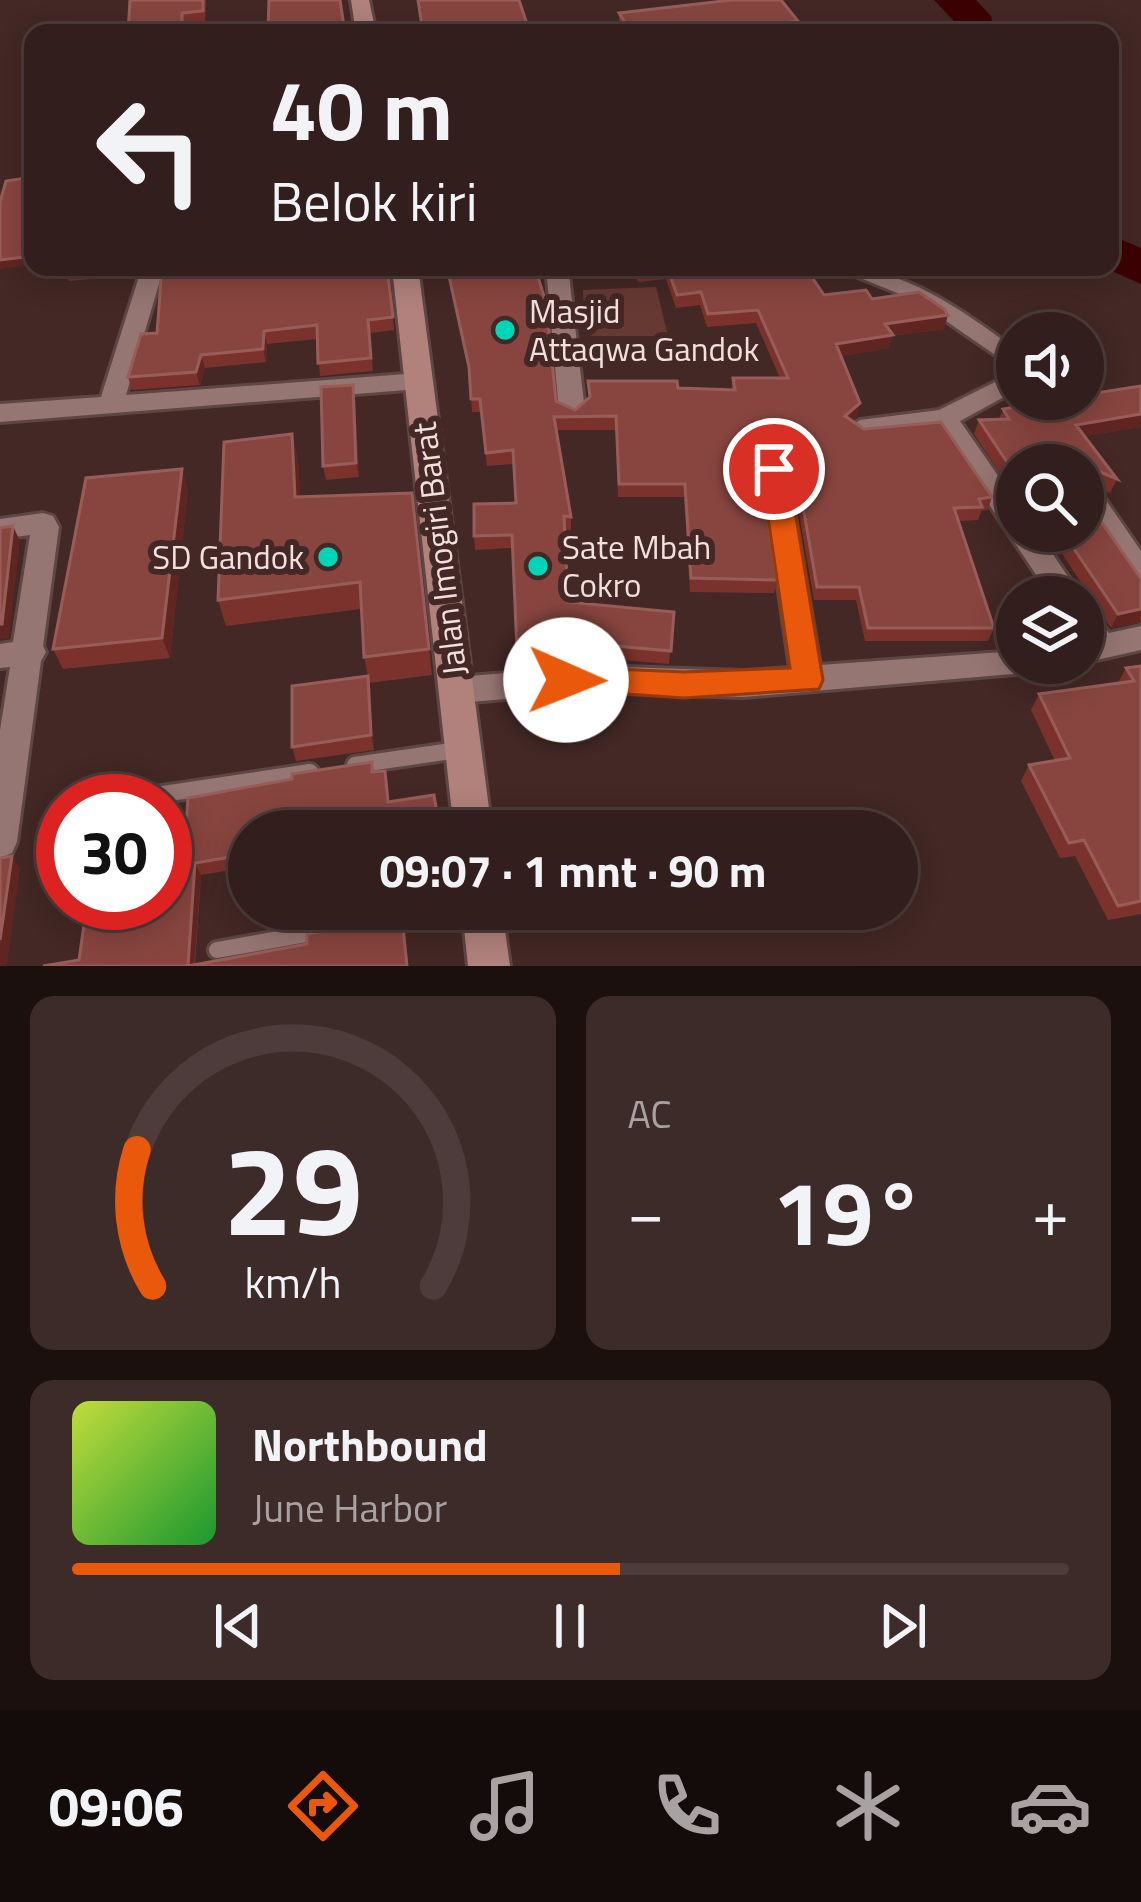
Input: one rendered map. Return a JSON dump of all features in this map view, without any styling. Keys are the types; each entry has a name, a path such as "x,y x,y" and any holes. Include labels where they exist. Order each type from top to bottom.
{"main road":[{"name":"Jalan Imogiri Barat","path":"406,276 470,810"},
{"path":"485,930 489,966"}],"street":[{"path":"111,404 150,276"},
{"path":"558,276 572,411"},
{"path":"869,276 925,296 996,347"},
{"path":"0,412 419,381"},
{"path":"860,429 945,418 996,391"},
{"path":"945,418 996,493"},
{"path":"774,469 808,680"},
{"path":"1104,519 1141,574"},
{"path":"0,529 45,524 16,654 0,842"},
{"path":"1104,646 1141,638"},
{"path":"456,690 594,679 684,685 808,680 996,665"}],"lane":[{"path":"192,790 463,749"},
{"path":"217,950 329,930"}],"shaded area":[{"path":"656,287 668,336 585,336 583,290"}],"building":[{"path":"130,0 203,0 203,11 182,13 182,24 129,24"},
{"path":"269,0 340,0 344,24 268,24"},
{"path":"418,0 519,0 527,24 422,24"},
{"path":"732,0 781,0 798,21 626,24 619,13"},
{"path":"24,178 24,257 0,260 0,202 6,181"},
{"path":"161,276 388,276 393,317 368,320 371,358 318,363 317,325 264,331 263,349 201,355 196,372 128,377 141,334 157,333"},
{"path":"449,276 538,276 546,303 556,401 575,410 590,397 588,381 677,381 678,388 735,390 733,378 788,378 758,310 708,314 701,292 677,295 670,276 811,276 824,295 866,290 872,299 919,292 948,315 885,324 893,335 836,344 860,403 845,416 864,429 941,422 992,497 979,499 982,507 954,508 994,628 868,628 859,587 817,587 794,455 776,441 759,456 777,580 691,578 685,484 619,484 616,416 554,417 571,517 564,516 568,602 674,612 671,651 571,642 572,648 517,651 512,535 474,536 474,504 516,503 513,450 486,453 480,399 471,399 469,367"},
{"path":"353,385 356,463 323,466 321,387"},
{"path":"1141,386 1141,414 1076,425 1090,444 996,446 979,420 1104,420 1104,392"},
{"name":"SD Gandok","path":"292,434 295,497 412,493 429,649 364,657 360,582 218,600 224,442"},
{"path":"182,469 162,638 53,649 86,478"},
{"path":"1104,525 1141,579 1141,609 1118,614 1104,593 1104,576 1092,576 1076,552 1104,552"},
{"path":"13,526 2,624 0,624 0,528"},
{"path":"1141,666 1141,901 1118,906 1084,840 1069,843 1029,765 1070,758 1039,694 1134,681 1126,668"},
{"path":"368,676 371,735 292,747 292,686"},
{"path":"372,762 372,772 385,771 388,802 434,795 436,810 228,810 228,858 195,863 192,907 192,797 292,779 292,774"},
{"path":"12,856 0,940 0,858"},
{"path":"83,930 190,930 188,966 43,966 79,960"},
{"path":"329,930 403,930 407,966 188,966 307,944 307,934"}],"waterway":[{"path":"953,0 972,16 973,24"},
{"path":"1119,256 1141,269"}],"place":[{"name":"Masjid Attaqwa Gandok","path":"505,330"},
{"name":"SD Gandok","path":"328,557"},
{"name":"Sate Mbah Cokro","path":"538,566"}],"route":[{"path":"566,680 684,685 808,680 774,469"}]}
